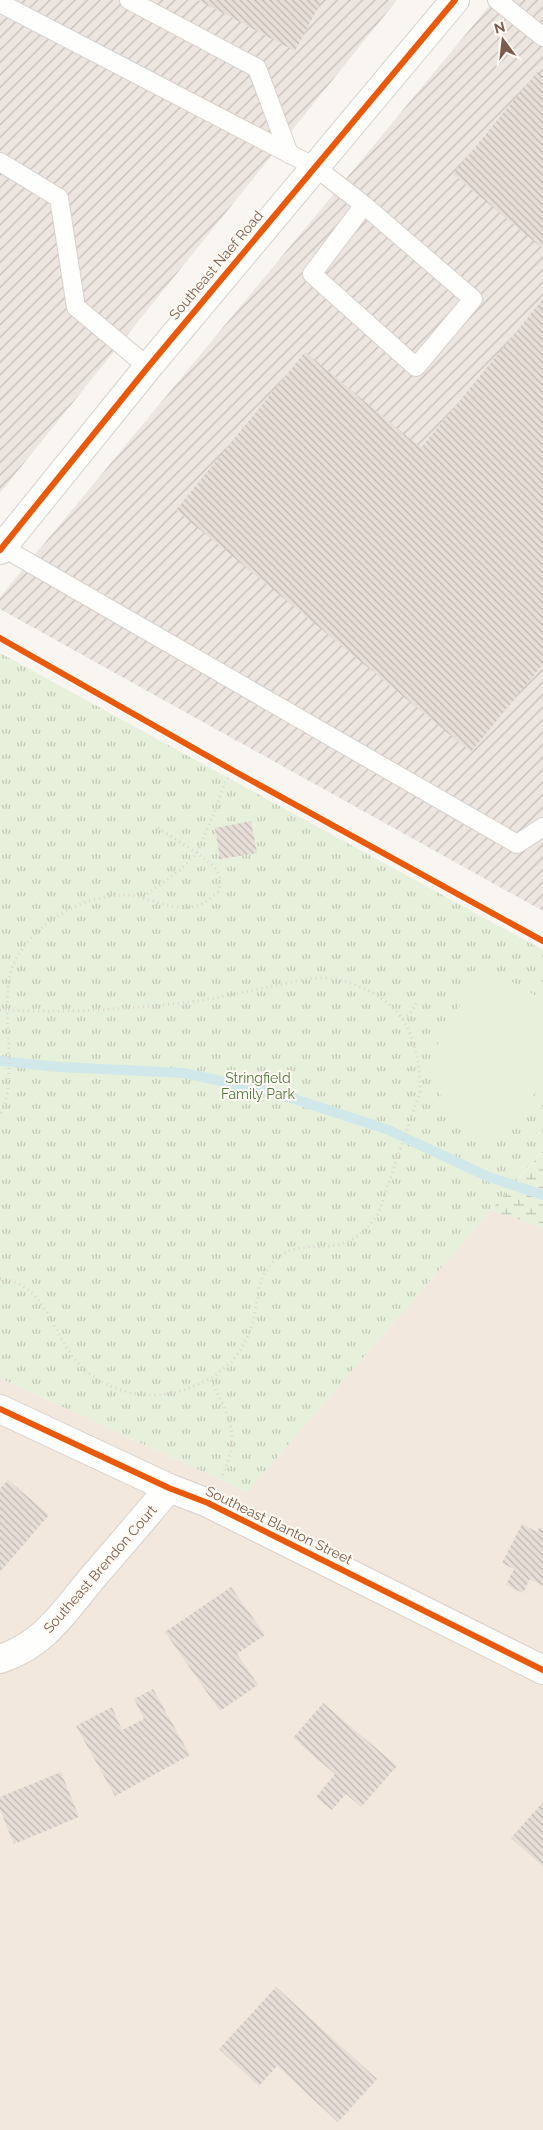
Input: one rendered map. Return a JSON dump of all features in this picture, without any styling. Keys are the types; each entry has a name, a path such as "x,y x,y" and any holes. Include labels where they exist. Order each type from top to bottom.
{"street":[{"name":"Southeast Naef Road","path":"1,549 148,366 456,0"},
{"name":"Southeast Blanton Street","path":"0,1409 208,1504 543,1670"},
{"name":"Southeast Brendon Court","path":"0,1659 11,1656 37,1640 58,1621 82,1590 170,1488"}],"lane":[{"path":"130,0 257,68 289,154"},
{"path":"497,0 543,38"},
{"path":"0,2 315,168 364,205 473,299 416,367 312,274 364,205"},
{"path":"0,162 59,198 76,307 148,366"},
{"path":"1,549 517,844 543,827"}],"path":[{"path":"226,766 242,776"},
{"path":"143,898 180,870 197,853 216,812 225,782 234,771"},
{"path":"0,1115 6,1102 9,985 14,962 30,938 47,923 70,910 94,900 122,895 186,908 204,903 219,891 221,880 217,870 197,853 158,828"},
{"path":"0,1010 29,1011 171,1004 223,997 320,978 341,980 376,994 394,1008 403,1019 416,1049 420,1072 420,1092 378,1214 363,1231 344,1243 295,1248 281,1254 272,1262 263,1274 257,1289 256,1306 248,1336 229,1366 211,1380 183,1391 159,1395 117,1390 93,1377 78,1363 47,1310 29,1290 9,1279 0,1278"},
{"path":"403,1019 409,1015 418,1001"},
{"path":"208,1504 231,1457 233,1436 229,1416 211,1380"}],"shaded area":[{"path":"0,0 397,0 0,493"},
{"path":"494,0 543,0 543,911 0,609 0,597"},
{"path":"491,1210 543,1228 543,2130 0,2130 0,1378 247,1492"}],"green space":[{"name":"Stringfield Family Park","path":"0,653 543,950 543,1150 247,1492 0,1378"},
{"path":"483,965 543,1000 543,1084 486,1153 436,1089 436,1047"},
{"path":"543,1151 543,1228 491,1210"}],"building":[{"path":"198,0 322,0 295,51"},
{"path":"537,72 543,76 543,249 453,174"},
{"path":"543,299 543,664 471,752 176,510 305,352 421,448"},
{"path":"251,821 257,853 220,859 215,828"},
{"path":"8,1480 49,1515 0,1572 0,1489"},
{"path":"522,1524 537,1532 539,1528 543,1530 543,1586 530,1579 523,1593 506,1585 514,1569 502,1563"},
{"path":"231,1587 265,1635 237,1654 258,1685 220,1711 165,1632"},
{"path":"153,1689 190,1755 115,1796 76,1726 112,1707 122,1730 144,1719 134,1699"},
{"path":"323,1703 397,1766 361,1807 346,1794 332,1810 316,1797 335,1774 293,1738"},
{"path":"61,1772 79,1817 14,1844 0,1809 0,1797"},
{"path":"543,1802 543,1867 511,1838"},
{"path":"276,1987 377,2079 338,2122 277,2066 259,2086 219,2049"}],"waterway":[{"path":"0,1061 60,1067 184,1073 276,1093 386,1129 489,1177 543,1195"}],"cycle path":[{"path":"0,550 148,367 455,0"},
{"path":"0,638 234,771 543,941"},
{"path":"0,1409 169,1488 208,1503 543,1670"}]}
